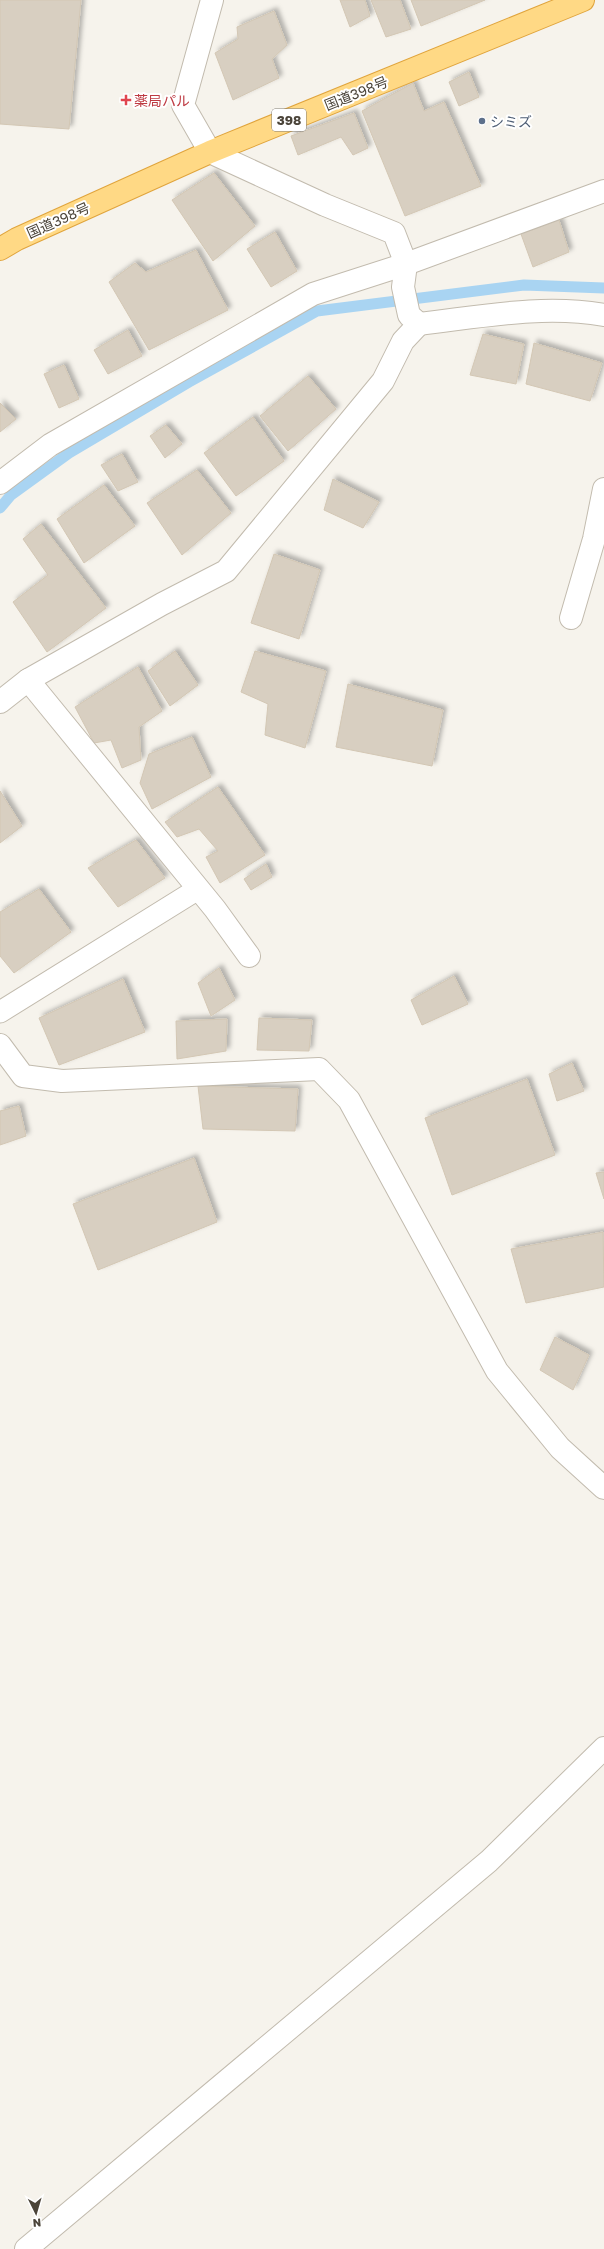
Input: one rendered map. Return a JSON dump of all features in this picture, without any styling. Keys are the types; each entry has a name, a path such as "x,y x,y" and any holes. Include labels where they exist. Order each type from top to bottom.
{"highway":[{"name":"国道398号","path":"0,249 24,236 210,152 583,0"}],"street":[{"path":"0,702 28,680 162,604 226,571 383,381 414,319 403,286 406,264 394,233 325,205 210,152 183,105 212,0"},
{"path":"0,483 50,445 313,294 406,264 604,191"},
{"path":"414,319 534,310 586,312 604,315"},
{"path":"571,618 594,538 604,489"},
{"path":"28,680 198,889 249,956"},
{"path":"0,1045 23,1076 62,1081 318,1069 350,1100 497,1371 560,1448 604,1488"},
{"path":"26,2249 489,1861 604,1748"}],"lane":[{"path":"0,1012 198,889"}],"building":[{"path":"0,0 81,0 69,129 0,124"},
{"path":"340,0 365,0 370,16 350,27"},
{"path":"371,0 400,0 411,29 386,37"},
{"path":"411,0 485,0 421,26"},
{"path":"274,11 287,45 272,59 279,78 233,100 215,53 238,39 237,27"},
{"path":"469,72 479,97 459,106 449,82"},
{"path":"413,83 424,111 444,102 481,186 405,216 362,111"},
{"path":"354,113 368,148 353,155 341,137 298,155 291,136"},
{"path":"214,173 255,226 213,261 172,200"},
{"path":"559,220 569,252 533,267 521,234"},
{"path":"275,232 297,271 271,287 247,249"},
{"path":"196,250 228,310 149,350 109,282 135,263 146,272"},
{"path":"128,330 142,356 108,374 94,350"},
{"path":"483,334 524,344 516,384 470,375"},
{"path":"534,343 602,363 590,401 526,384"},
{"path":"64,365 79,399 59,408 44,374"},
{"path":"308,376 336,409 288,451 260,416"},
{"path":"0,403 16,419 0,432"},
{"path":"253,417 284,461 236,496 204,453"},
{"path":"166,425 182,444 165,458 150,436"},
{"path":"122,454 138,482 118,491 101,465"},
{"path":"197,470 231,513 182,555 147,503"},
{"path":"333,479 379,502 363,528 324,510"},
{"path":"104,485 135,526 84,563 57,519"},
{"path":"41,524 106,608 47,652 13,602 48,575 23,539"},
{"path":"274,554 320,570 299,639 251,623"},
{"path":"175,651 198,685 170,706 148,671"},
{"path":"255,651 326,671 305,748 265,735 268,704 241,692"},
{"path":"138,667 162,711 139,727 141,760 122,768 111,740 94,743 75,707"},
{"path":"348,684 443,710 432,766 336,747"},
{"path":"192,737 211,777 152,809 140,783 149,754"},
{"path":"218,787 265,855 220,883 206,857 218,851 199,829 177,837 165,822"},
{"path":"0,791 22,826 0,843"},
{"path":"136,840 165,878 118,907 88,868"},
{"path":"266,864 272,877 251,890 244,879"},
{"path":"39,889 71,932 14,973 0,956 0,912"},
{"path":"219,968 235,1000 211,1016 198,983"},
{"path":"454,976 468,1004 422,1025 411,1000"},
{"path":"123,979 145,1032 59,1065 39,1018"},
{"path":"259,1018 312,1020 309,1051 257,1050"},
{"path":"227,1019 226,1051 177,1059 176,1021"},
{"path":"572,1063 584,1091 557,1101 549,1074"},
{"path":"527,1079 555,1155 452,1195 425,1118"},
{"path":"198,1086 298,1089 295,1131 203,1129"},
{"path":"19,1106 26,1136 0,1145 0,1111"},
{"path":"194,1158 217,1222 98,1270 73,1204"},
{"path":"604,1172 604,1199 596,1173"},
{"path":"603,1232 604,1287 526,1303 511,1249"},
{"path":"555,1337 589,1355 573,1390 540,1370"}],"waterway":[{"path":"0,508 11,495 69,453 189,382 317,311 524,285 604,288"}],"place":[{"name":"薬局パル","path":"126,100"},
{"name":"シミズ","path":"482,121"}]}
